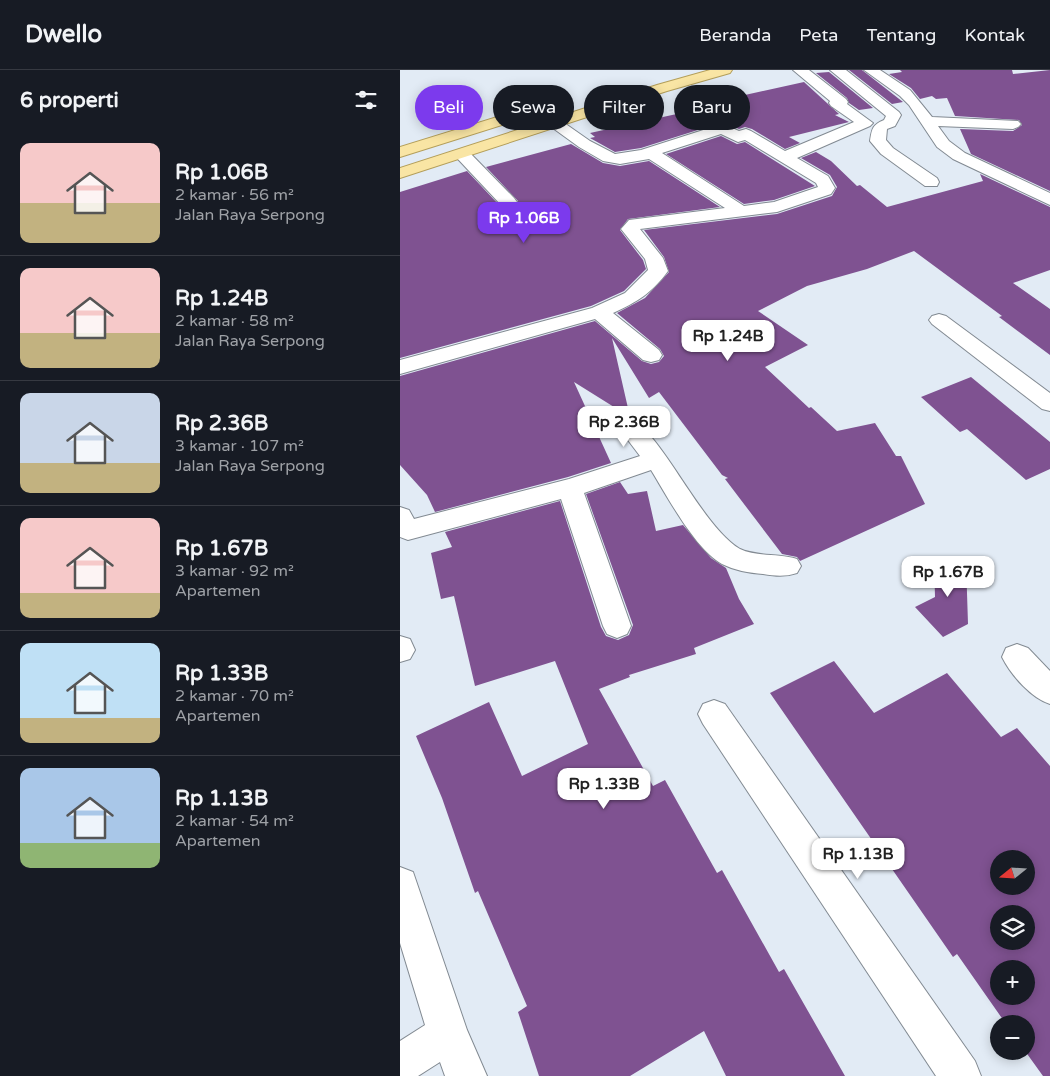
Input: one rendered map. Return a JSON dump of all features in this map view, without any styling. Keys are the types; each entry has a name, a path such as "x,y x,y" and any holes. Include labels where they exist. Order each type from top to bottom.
{"main road":[{"path":"653,76 672,70"},
{"path":"574,117 725,70"},
{"path":"400,152 493,124"},
{"path":"400,173 534,130"}],"street":[{"path":"785,157 865,122 836,103 841,102 800,70"},
{"path":"836,70 894,114 890,123 880,128 878,141 886,151 930,182"},
{"path":"871,70 905,93 921,110 926,121 943,144 959,156 1047,196"},
{"path":"926,121 1013,124"},
{"path":"400,367 599,312 632,297 646,286 658,271 654,258 630,229 635,224 776,207 827,188 822,180 746,134 738,137 722,129 647,153 616,159 609,158 592,149 565,130"},
{"path":"647,153 666,161 739,210"},
{"path":"462,154 508,202"},
{"path":"599,312 651,355"},
{"path":"940,320 1050,404"},
{"path":"630,427 656,459 702,528 730,556 755,563 787,566"},
{"path":"400,517 408,530 570,488 656,459"},
{"path":"570,488 617,626"},
{"path":"1017,657 1050,691"},
{"path":"714,714 960,1076"},
{"path":"400,885 448,1034 466,1076"},
{"path":"400,1064 448,1034"}],"building":[{"path":"849,70 862,70 903,102 892,104"},
{"path":"900,70 1012,70 1013,74 1050,70 1050,191 971,154 960,129 1013,131 1022,125 1019,120 955,116 947,98 936,99 932,96 920,99 911,88 889,74 902,72"},
{"path":"829,72 873,108 859,110 816,73"},
{"path":"804,82 839,114 835,115 849,122 789,137 800,143 785,149 750,128 750,94"},
{"path":"674,115 674,130 698,130 641,148 615,152 590,138 595,137 590,133 604,130 664,130 664,117"},
{"path":"721,136 737,144 745,142 815,186 774,200 744,204 666,154"},
{"path":"571,144 603,163 620,166 649,161 720,207 628,219 620,230 643,260 646,269 624,291 591,306 400,358 400,192 467,171 501,207 514,208 518,201 486,167"},
{"path":"816,152 831,161 857,186 860,185 887,207 983,181 980,174 1050,207 1050,270 1013,283 1050,309 1050,355 999,317 1002,316 914,251 867,269 807,286 758,311 808,345 765,367 837,431 875,423 896,456 901,456 925,504 800,561 797,557 782,554 725,479 728,478 722,475 659,392 649,398 612,338 630,417 574,382 611,463 568,477 435,512 427,495 400,465 400,376 595,321 642,361 651,364 659,362 664,356 660,349 617,313 645,298 669,272 664,257 644,230 777,214 832,196 837,187 830,175 801,158"},
{"path":"971,377 1050,442 1050,469 1026,480 967,429 960,432 921,397"},
{"path":"620,482 628,494 647,491 656,531 683,525 711,558 726,568 739,599 754,624 694,648 696,654 629,675 630,677 599,689 653,786 665,780 717,873 722,870 779,972 784,969 845,1076 726,1076 704,1031 630,1076 539,1076 518,1012 527,1006 478,891 475,893 442,798 416,736 489,702 522,776 588,744 555,661 475,686 454,596 441,599 431,553 452,547 445,532 560,501 601,627 606,636 618,640 629,635 633,625 586,494"},
{"path":"934,558 966,562 968,624 943,637 915,607 935,597"},
{"path":"834,661 874,713 947,673 1001,737 1017,728 1050,766 1050,1076 1043,1076 1031,1060 1035,1060 1035,1015 1000,1015 993,1005 1035,1005 1035,960 990,960 990,1001 957,954 953,957 770,693"}]}
